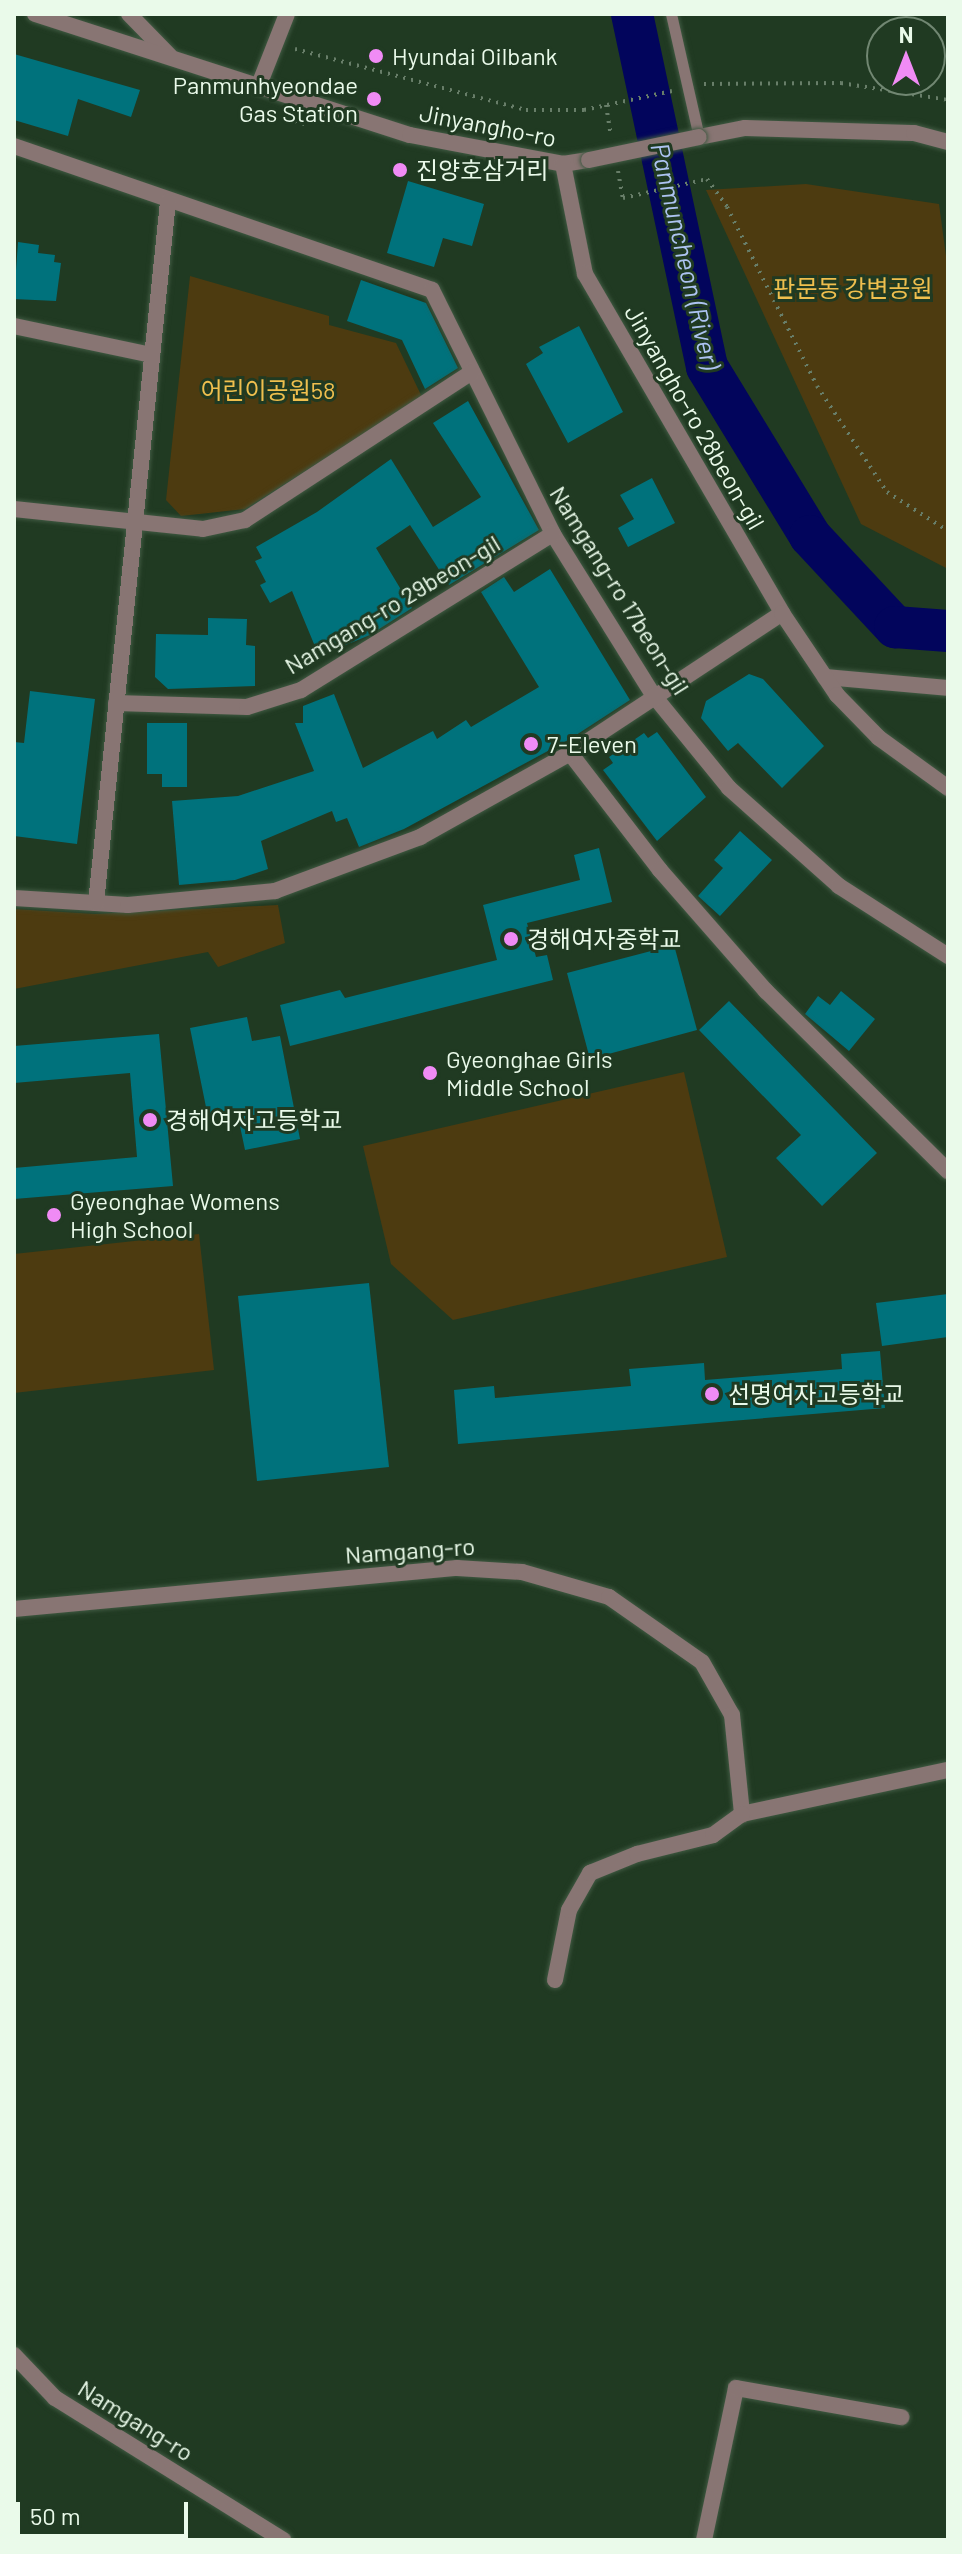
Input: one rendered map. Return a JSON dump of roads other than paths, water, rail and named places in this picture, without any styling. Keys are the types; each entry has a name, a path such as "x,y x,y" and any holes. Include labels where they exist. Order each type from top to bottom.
{"street":[{"name":"Jinyangho-ro","path":"35,14 410,135 563,164 745,128 914,133 948,142"},
{"name":"Jinyangho-ro","path":"129,14 170,56"},
{"path":"259,85 287,14"},
{"name":"Namgang-ro 17beon-gil","path":"14,146 168,202 432,290 553,534 654,696 729,788 839,886 948,956"},
{"name":"Jinyangho-ro 28beon-gil","path":"563,164 585,274 782,613 825,677 879,738 948,788"},
{"path":"96,903 168,202"},
{"path":"14,326 152,355"},
{"path":"14,509 203,529 245,520 472,372"},
{"name":"Namgang-ro 29beon-gil","path":"116,703 247,707 301,690 553,534"},
{"path":"14,898 128,905 275,891 420,837 570,753 782,613"},
{"path":"825,677 948,688"},
{"path":"570,753 660,870 766,991 948,1171"},
{"name":"Namgang-ro","path":"14,1609 457,1568 536,1576 609,1597 702,1662 732,1715 742,1814"},
{"path":"555,1980 569,1910 590,1873 637,1854 713,1835 742,1814 948,1770"},
{"name":"Namgang-ro","path":"14,2355 55,2398 283,2540"},
{"path":"704,2540 736,2388 901,2417"}],"lane":[{"path":"671,14 699,137"}],"waterway":[{"name":"Panmuncheon (River)","path":"632,14 707,367 810,536 895,627 948,631"}],"place":[{"name":"Hyundai Oilbank","path":"376,56"},
{"name":"Panmunhyeondae Gas Station","path":"374,99"},
{"name":"진양호삼거리","path":"400,170"},
{"name":"7-Eleven","path":"531,744"},
{"name":"경해여자중학교","path":"511,939"},
{"name":"Gyeonghae Girls Middle School","path":"430,1073"},
{"name":"경해여자고등학교","path":"150,1120"},
{"name":"Gyeonghae Womens High School","path":"54,1215"},
{"name":"선명여자고등학교","path":"712,1394"}],"park label":[{"name":"판문동 강변공원","path":"853,288"},
{"name":"어린이공원58","path":"268,390"}]}
